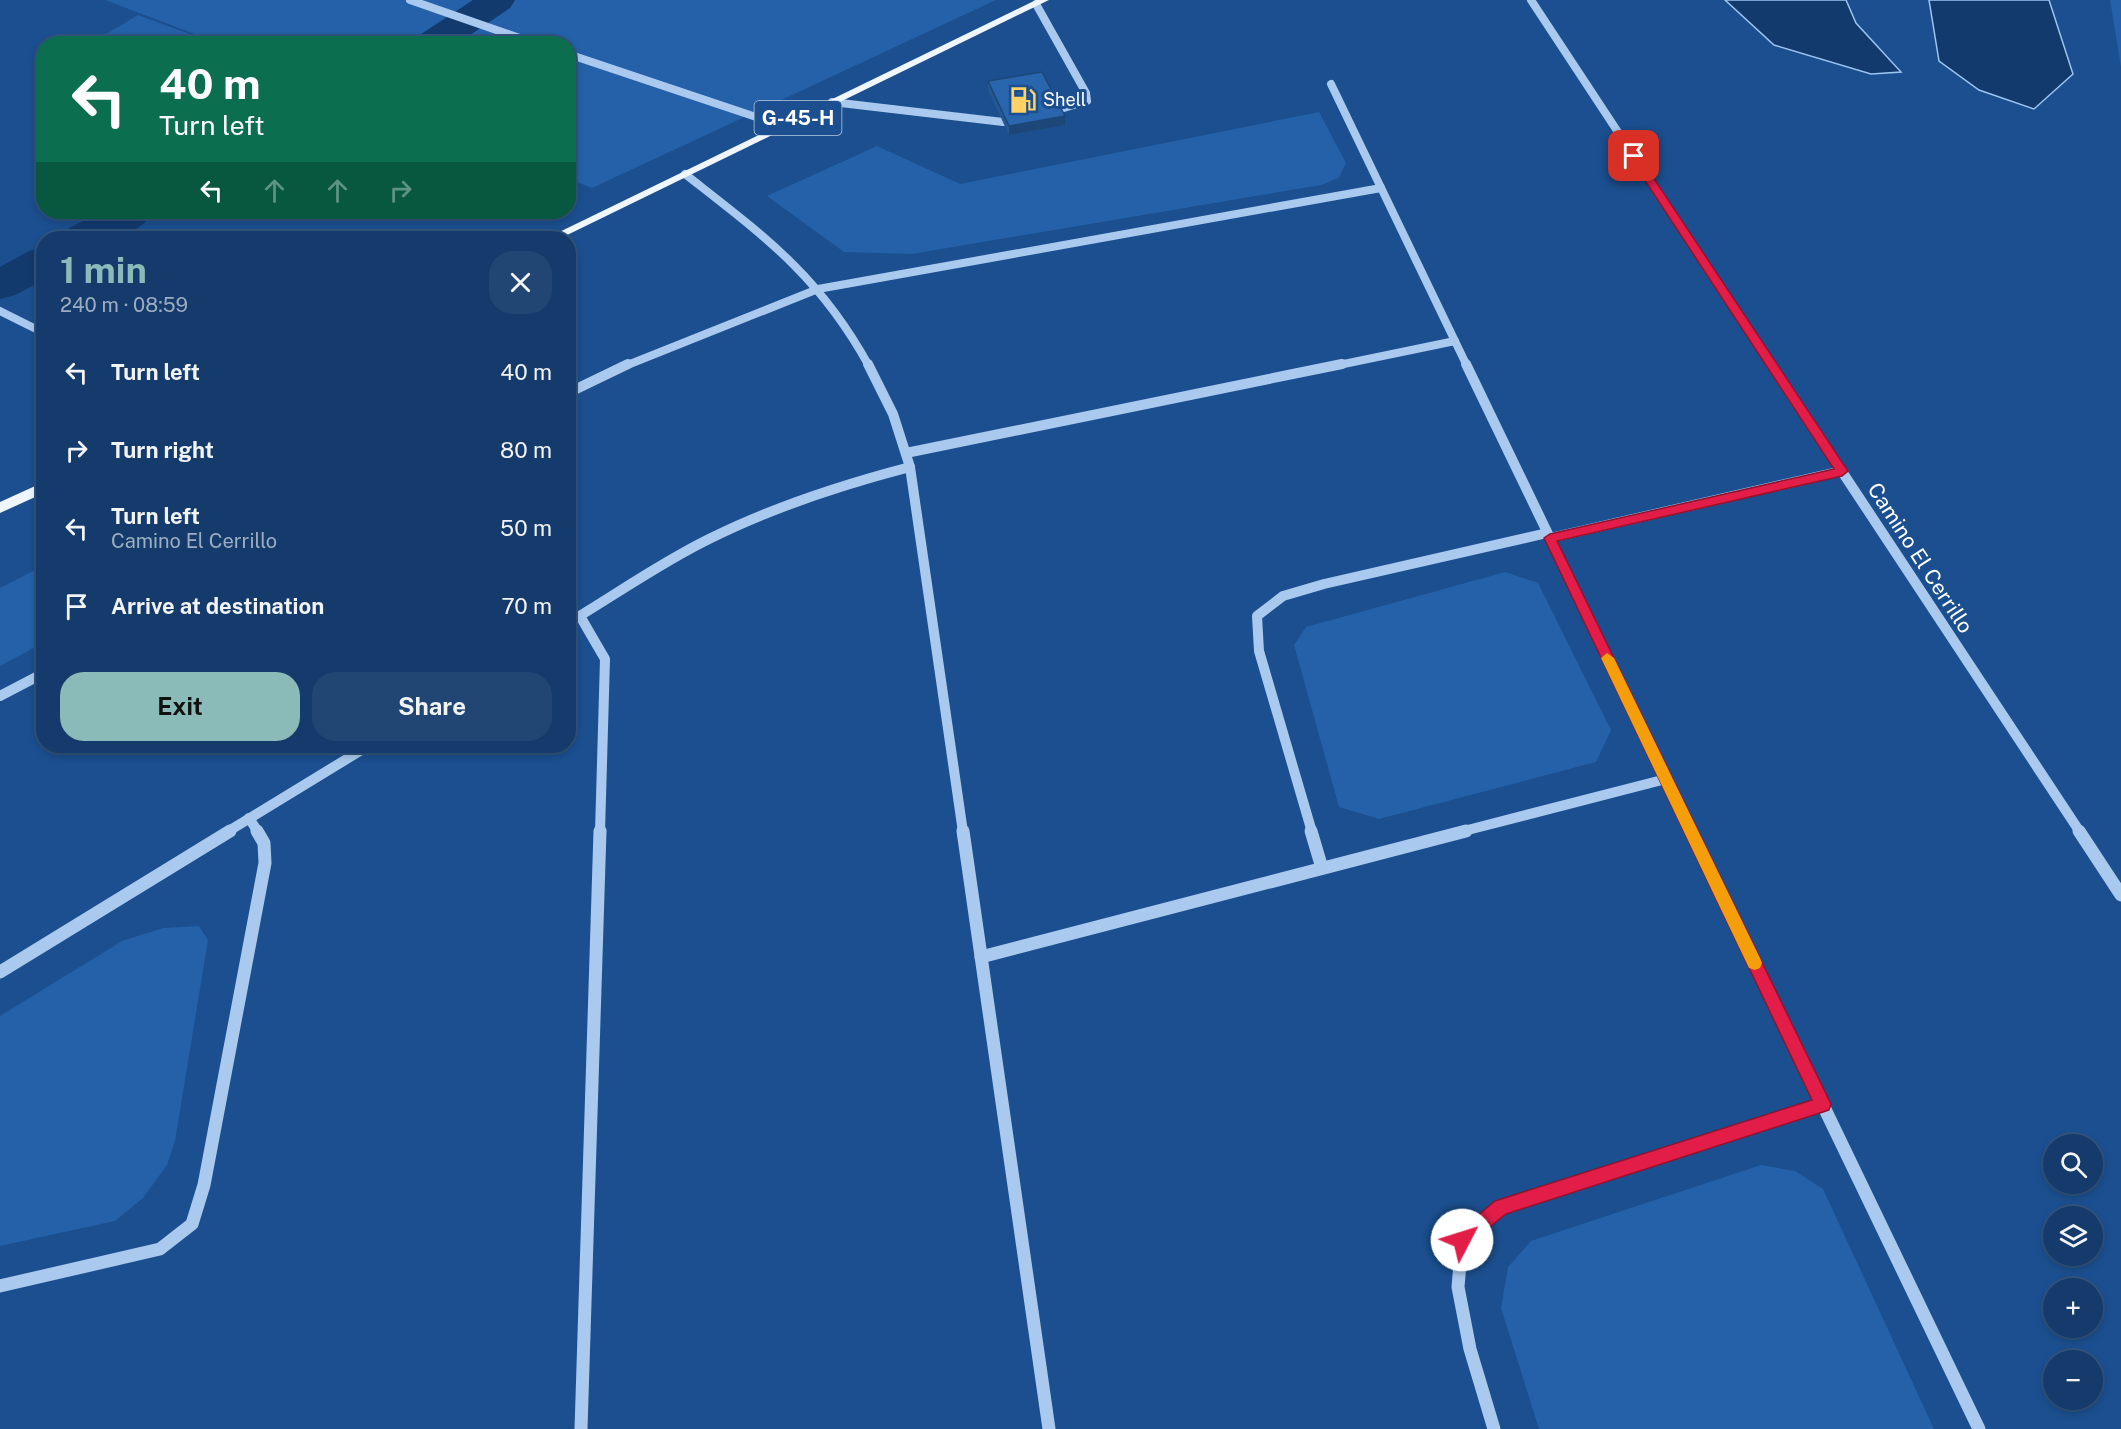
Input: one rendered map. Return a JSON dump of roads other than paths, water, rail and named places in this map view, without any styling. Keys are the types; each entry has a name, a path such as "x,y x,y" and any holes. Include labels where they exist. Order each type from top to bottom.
{"main road":[{"name":"G-45-H","path":"567,231 1040,2"},
{"path":"0,508 36,491"}],"street":[{"path":"410,0 514,36"},
{"name":"Camino El Cerrillo","path":"1531,0 2121,895"},
{"path":"1040,2 1086,93 1087,101 1057,110"},
{"path":"576,57 783,126"},
{"path":"1331,84 1979,1429"},
{"path":"832,102 1003,122"},
{"path":"685,174 795,262 818,289 880,387 894,416 906,453 910,467 1049,1429"},
{"path":"576,389 626,365 818,289 1381,188"},
{"path":"0,312 36,329"},
{"path":"906,453 1455,341"},
{"path":"576,618 684,552 768,513 848,483 910,467"},
{"path":"1322,868 1259,651 1257,616 1283,596 1324,584 1842,471"},
{"path":"580,616 605,659 581,1429"},
{"path":"0,696 36,677"},
{"path":"0,972 356,753"},
{"path":"981,957 1666,779"},
{"path":"0,1286 160,1249 192,1224 204,1185 265,863 264,843 249,818"},
{"path":"1494,1429 1470,1349 1458,1287 1462,1240 1501,1207 1823,1104"}],"waterway":[{"path":"443,36 497,0"},
{"path":"97,231 120,219"},
{"path":"0,285 36,265"}],"place":[{"name":"Shell","path":"1023,100"}]}
